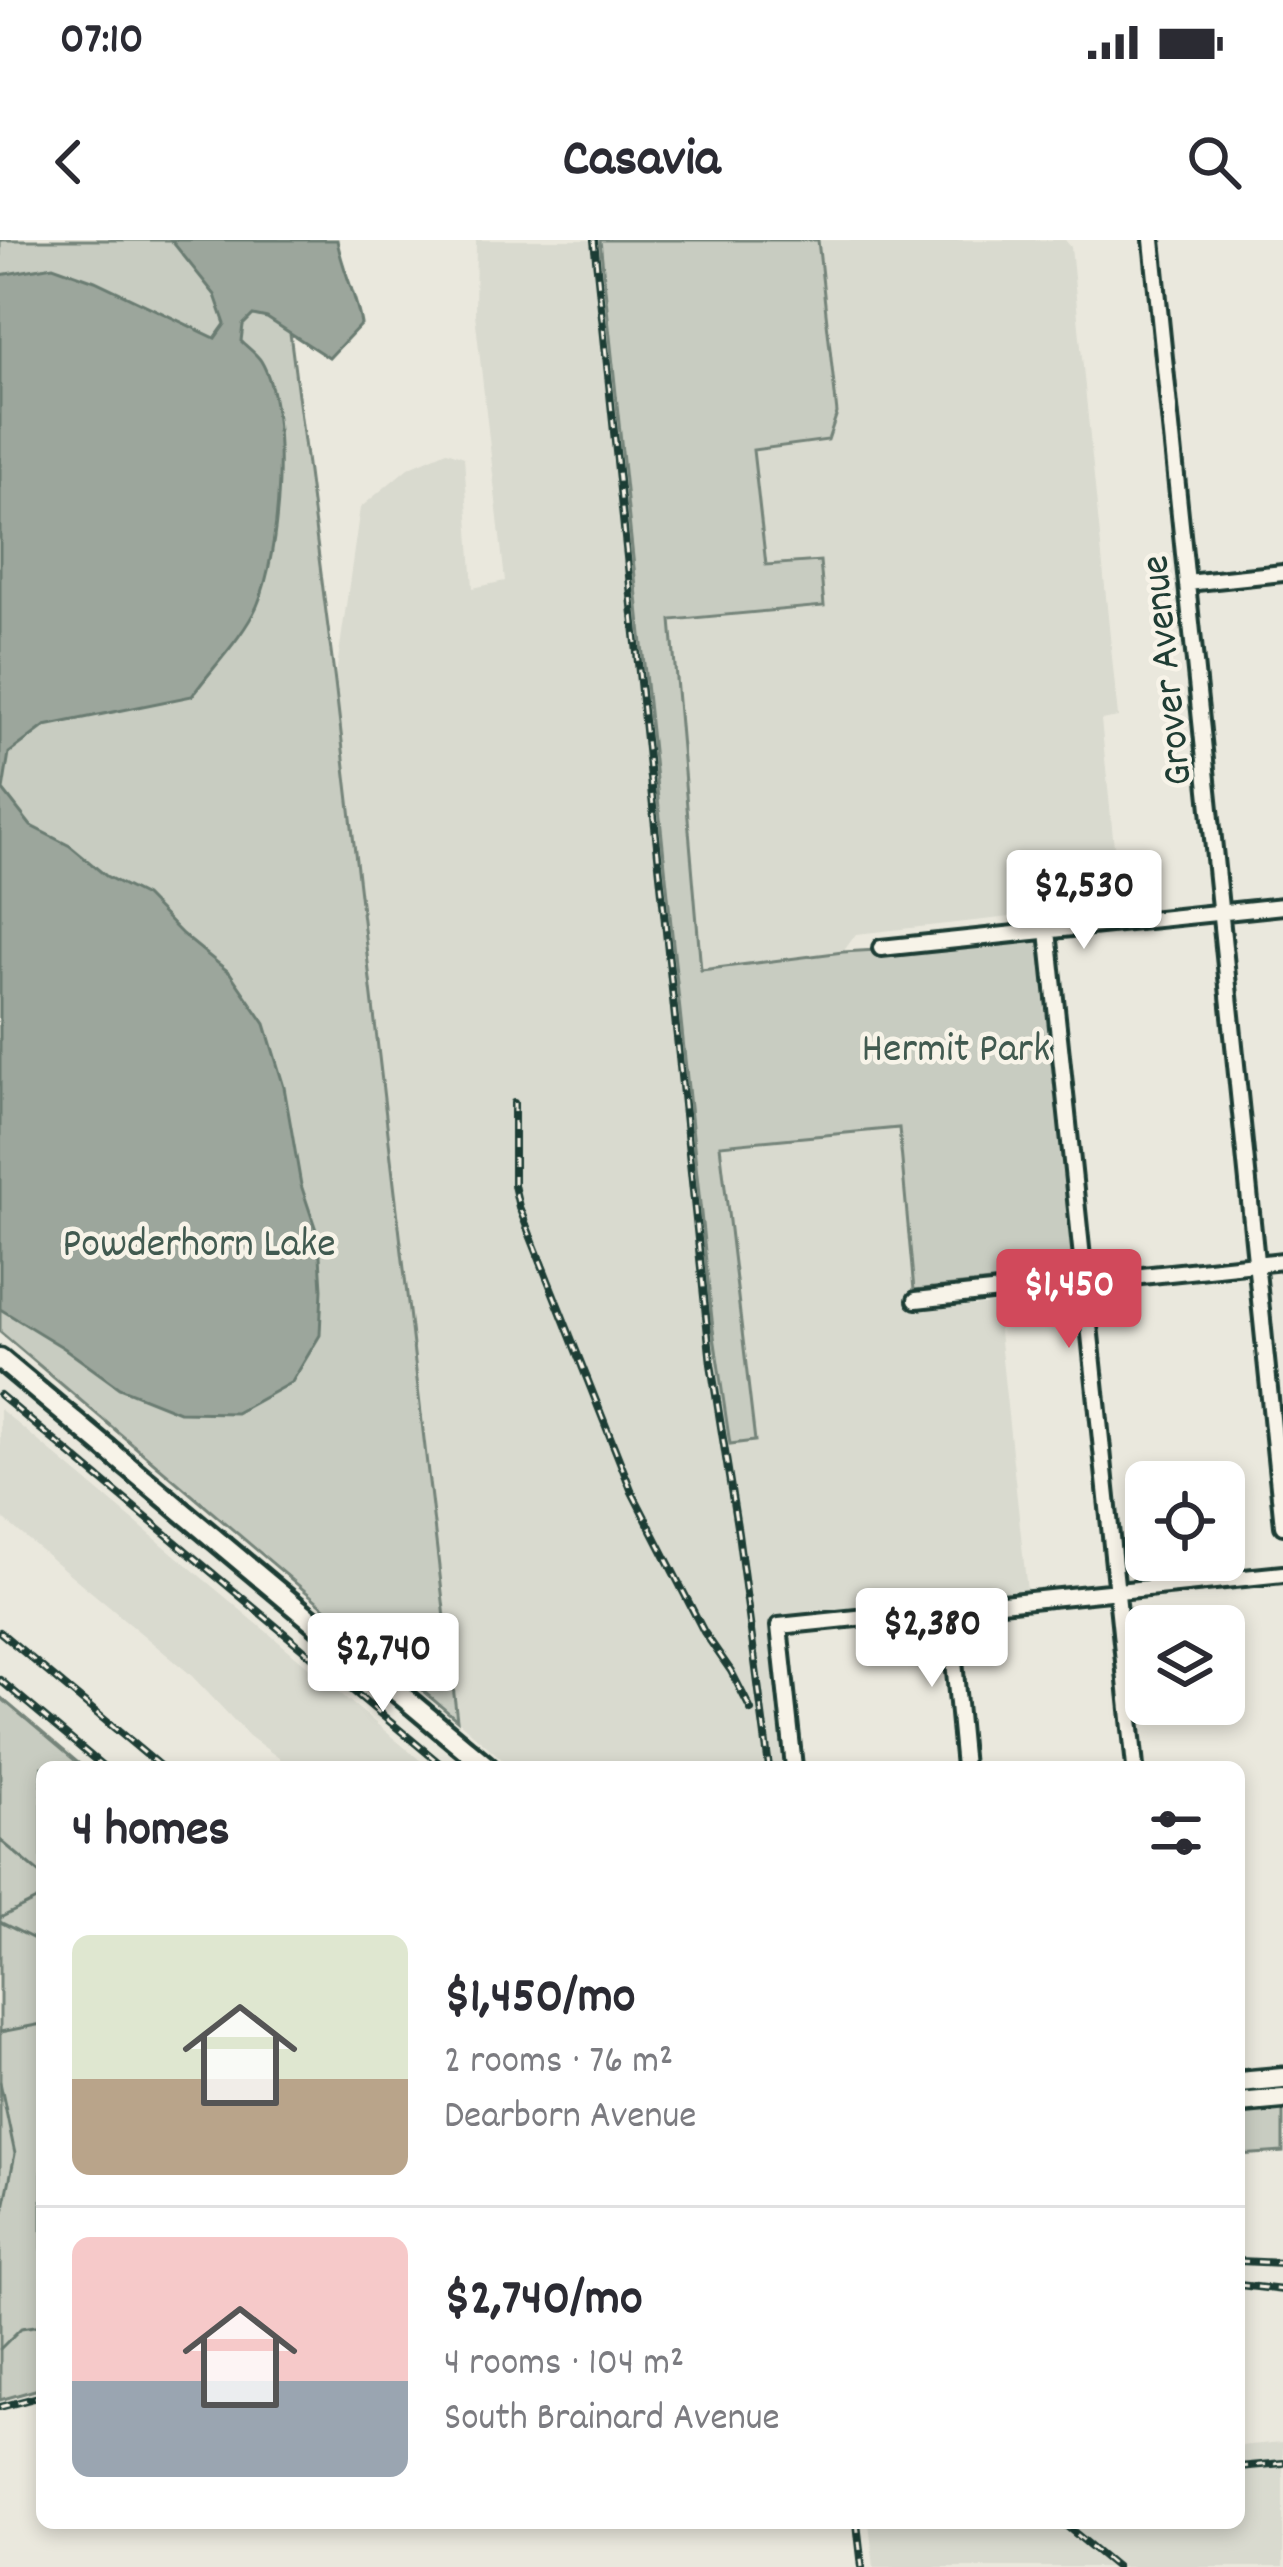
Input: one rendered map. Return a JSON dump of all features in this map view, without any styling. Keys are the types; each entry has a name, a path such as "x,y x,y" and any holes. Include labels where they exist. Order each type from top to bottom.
{"main road":[{"path":"0,1359 480,1761"},
{"path":"1245,2081 1283,2078"},
{"path":"1245,2102 1283,2098"}],"street":[{"name":"Grover Avenue","path":"1152,240 1283,1526"},
{"path":"1187,583 1283,573"},
{"path":"880,948 1283,906"},
{"path":"1048,931 1134,1761"},
{"path":"916,1300 1283,1261"},
{"path":"793,1761 779,1626 1283,1574"},
{"path":"949,1608 963,1761"}],"shaded area":[{"name":"Powderhorn Lake","path":"171,240 337,240 361,324 329,358 267,318 253,315 243,325 241,341 259,358 270,384 279,483 265,583 236,641 192,696 45,726 9,753 3,790 31,826 145,896 230,973 265,1024 284,1087 301,1185 319,1239 320,1335 292,1382 236,1413 179,1412 119,1388 0,1309 0,275 53,266 215,338 225,324 215,295"},
{"path":"476,240 600,240 713,1328 730,1443 754,1441 719,1145 899,1128 916,1310 996,1304 1027,1591 776,1616 788,1761 504,1761 457,1720 335,682 360,508 408,468 447,451 464,457 473,588 505,581 475,314"},
{"path":"818,240 1065,240 1071,247 1118,717 1101,720 1120,905 856,934 843,952 701,971 671,620 824,605 766,566 753,449 827,440 837,414"},
{"path":"0,1409 421,1761 283,1761 249,1736 190,1674 0,1516"},
{"path":"1283,2442 1283,2567 874,2567 870,2529 1245,2529 1245,2445"}],"green space":[{"name":"Powderhorn Lake","path":"0,240 278,240 457,1720 0,1332"},
{"name":"Hermit Park","path":"600,240 818,240 837,413 828,440 753,450 766,565 820,561 824,606 671,620 701,970 843,952 1042,940 1076,1273 914,1290 899,1128 720,1145 755,1441 730,1444 713,1329"},
{"path":"0,1697 76,1761 36,1761 36,2390 0,2400"},
{"path":"1283,2106 1283,2152 1245,2155 1245,2109"}],"waterway":[{"path":"0,1840 36,1870"},
{"path":"0,1918 36,1900"},
{"path":"0,1922 36,1940"},
{"path":"0,2032 36,2025"},
{"path":"0,2082 15,2154 0,2227"},
{"path":"0,2349 21,2328 36,2326"}],"railway":[{"path":"594,240 711,1364 768,1761"},
{"path":"514,1103 514,1185 519,1207 632,1492 704,1632 751,1710"},
{"path":"0,1395 437,1761"},
{"path":"0,1632 154,1761"},
{"path":"0,1680 97,1761"},
{"path":"1245,2261 1283,2263"},
{"path":"1245,2286 1283,2290"},
{"path":"0,2407 36,2398"},
{"path":"1245,2466 1283,2463"},
{"path":"858,2529 862,2567"},
{"path":"1070,2529 1116,2567"}]}
